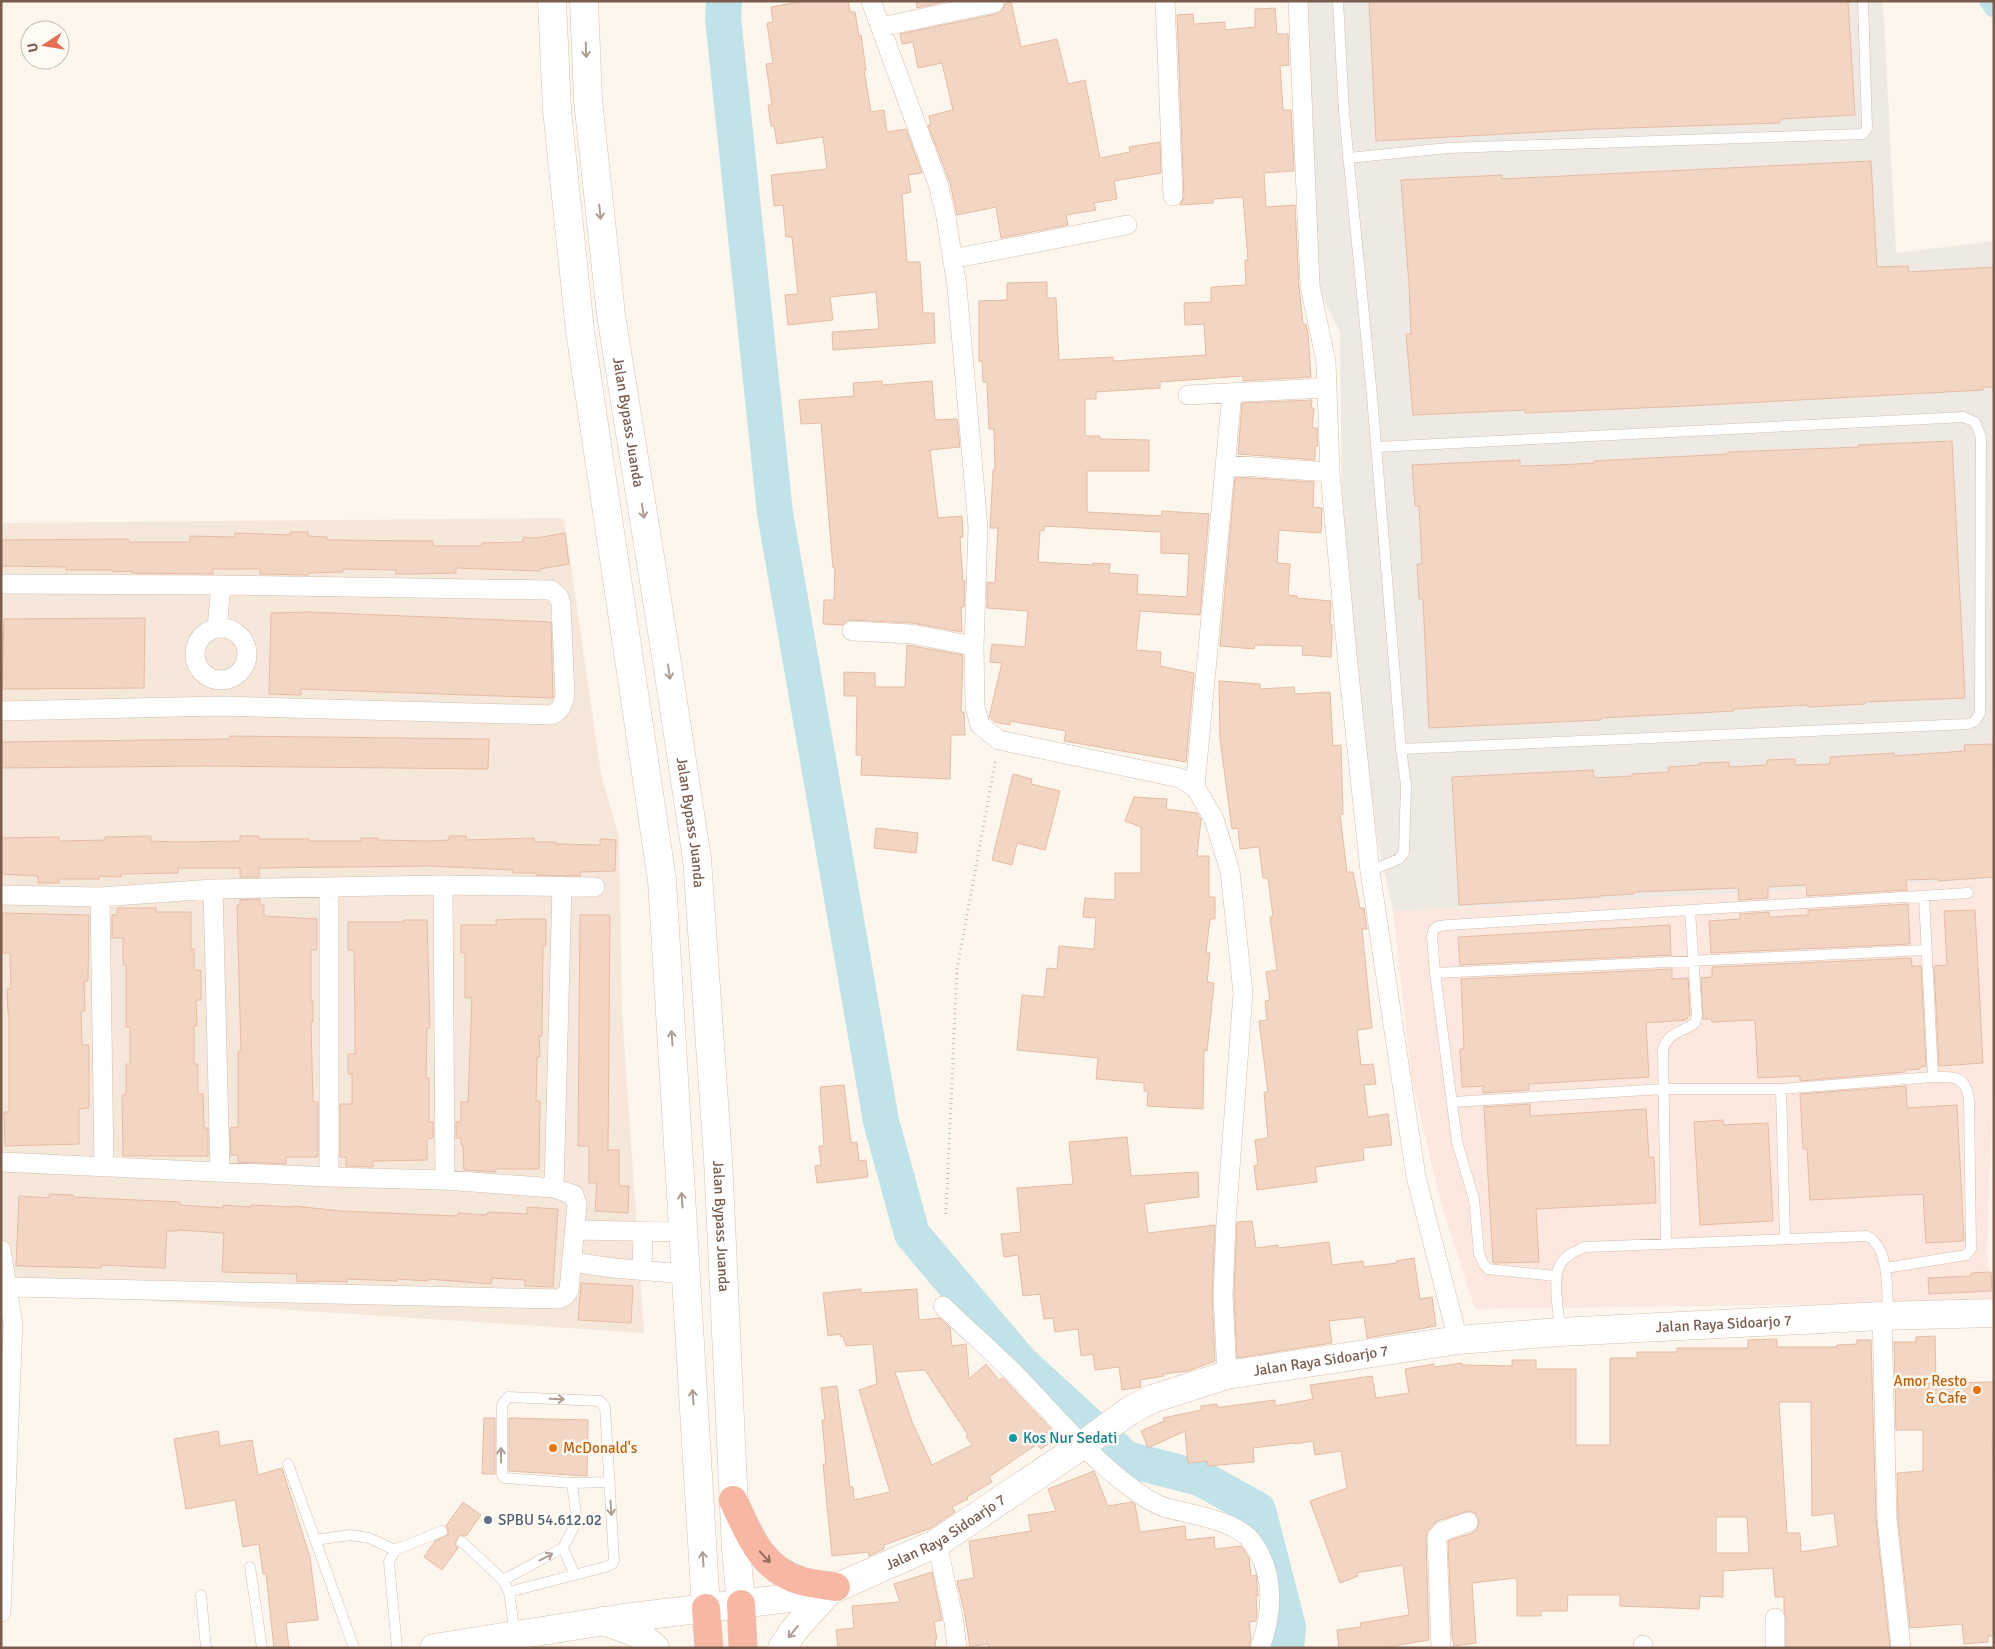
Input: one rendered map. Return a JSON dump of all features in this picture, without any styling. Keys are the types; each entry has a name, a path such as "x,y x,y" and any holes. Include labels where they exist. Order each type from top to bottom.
{"highway":[{"path":"733,1500 752,1540 762,1556 778,1571 801,1581 833,1589"},
{"name":"Jalan Bypass Juanda","path":"741,1604 743,1648"},
{"path":"706,1608 710,1648"}],"main road":[{"path":"552,1 557,110 580,332 660,859 706,1608"},
{"name":"Jalan Bypass Juanda","path":"584,1 588,100 612,315 696,860 718,1159 733,1500 741,1604"},
{"name":"Jalan Raya Sidoarjo 7","path":"434,1648 508,1639 561,1638 604,1621 789,1598 833,1589 937,1542 1084,1444 1119,1417 1152,1399 1227,1374 1458,1340 1560,1332 1885,1316 1994,1313"},
{"path":"782,1648 794,1630 833,1589"},
{"path":"604,1621 637,1633 655,1648"}],"street":[{"path":"871,1 938,184 946,216 957,287 978,527 974,646 975,707 977,718 980,725 999,740 1180,778 1195,787 1214,819 1226,853 1230,871 1243,994 1226,1222 1223,1295 1227,1374"},
{"path":"1165,1 1173,196"},
{"path":"1298,1 1310,286 1326,362 1325,388 1330,472 1370,871 1416,1177 1458,1340"},
{"path":"880,27 994,3"},
{"path":"952,259 1127,225"},
{"path":"1188,395 1325,388"},
{"path":"1195,787 1232,393"},
{"path":"1226,466 1330,472"},
{"path":"1,584 221,584 551,590 559,597 561,604 565,695 562,707 557,713 551,715 220,706 1,712"},
{"path":"217,628 221,584"},
{"path":"217,628 228,629 237,634 244,642 246,652 245,663 240,672 232,678 221,680 205,676 198,667 195,656 199,640 207,632 217,628"},
{"path":"852,631 912,634 974,646"},
{"path":"220,706 221,680"},
{"path":"443,886 445,1180"},
{"path":"1,895 100,897 213,889 443,886 595,887"},
{"path":"554,1188 562,886"},
{"path":"329,888 329,1177"},
{"path":"213,889 220,1171"},
{"path":"100,897 104,1166"},
{"path":"1,1162 329,1177 445,1180 554,1188 574,1195 577,1205 569,1290 565,1296 552,1299 9,1287"},
{"path":"576,1230 684,1232"},
{"path":"642,1270 643,1231"},
{"path":"1,1250 9,1287 13,1324 1,1612"},
{"path":"572,1262 685,1274"},
{"path":"943,1306 1084,1444 1138,1493 1164,1507 1218,1521 1244,1534 1252,1542 1269,1577 1271,1596 1260,1648"},
{"path":"1885,1316 1887,1520 1901,1648"},
{"path":"1441,1648 1437,1538 1441,1532 1468,1522"},
{"path":"937,1542 954,1622 957,1648"},
{"path":"1775,1618 1775,1648"}],"lane":[{"path":"1338,1 1348,158 1377,447 1401,749 1406,785 1404,852 1399,859 1370,871"},
{"path":"1348,158 1448,148 1863,134 1866,128 1863,1"},
{"path":"1377,447 1964,417 1975,422 1980,437 1980,713 1975,721 1968,724 1401,749"},
{"path":"1556,1276 1488,1269 1483,1263 1479,1252 1474,1199 1458,1142 1452,1102 1435,973 1432,936 1434,930 1439,926 1968,893"},
{"path":"1924,896 1925,950 1933,1077"},
{"path":"1666,1243 1663,1050 1671,1035 1695,1023 1698,1015 1690,911"},
{"path":"1435,973 1925,950"},
{"path":"1452,1102 1663,1089 1781,1089 1933,1077 1958,1078 1964,1082 1968,1090 1971,1249 1966,1255 1886,1268"},
{"path":"1781,1089 1785,1238"},
{"path":"1560,1332 1556,1276 1560,1265 1571,1254 1585,1247 1666,1243 1868,1236 1878,1244 1886,1268 1885,1316"},
{"path":"509,1592 606,1567 612,1564 614,1560 610,1482 603,1403 596,1400 508,1397 505,1399 501,1409 501,1471 504,1478 572,1483 610,1482"},
{"path":"288,1464 354,1648"},
{"path":"503,1580 563,1548 577,1521 572,1483"},
{"path":"397,1648 390,1562 395,1550 442,1531"},
{"path":"315,1540 350,1535 369,1538 395,1550"},
{"path":"462,1542 503,1580 509,1592 508,1639"},
{"path":"563,1548 575,1575"},
{"path":"250,1567 262,1648"},
{"path":"201,1595 206,1648"}],"path":[{"path":"946,1214 958,969 999,740"}],"shaded area":[{"path":"1303,1 1883,1 1896,253 1994,241 1994,879 1393,911 1372,814 1342,498 1340,332 1316,285"},
{"path":"564,518 601,774 619,837 622,1011 644,1333 1,1291 1,523"},
{"path":"1994,879 1994,1047 1987,1254 1993,1302 1475,1309 1439,1196 1412,1080 1393,911"}],"building":[{"path":"805,1 848,1 850,12 855,12 859,36 861,35 866,70 864,70 871,112 884,110 887,132 906,129 922,173 908,175 911,192 902,194 907,262 920,262 923,313 934,313 935,343 833,350 832,332 879,329 876,292 830,297 833,320 788,325 785,295 798,294 792,237 786,237 783,205 774,206 771,175 827,169 823,137 777,144 774,126 771,126 768,105 772,105 766,64 773,63 767,23 773,22 771,7"},
{"path":"916,1 948,1 917,8"},
{"path":"1369,1 1848,1 1855,115 1780,119 1780,123 1596,129 1376,141"},
{"path":"1011,2 1021,47 1057,39 1068,84 1085,80 1100,158 1130,152 1129,147 1160,142 1161,173 1114,181 1117,199 1094,203 1096,210 1066,215 1068,225 1001,238 996,207 957,215 950,183 928,125 931,125 929,116 953,110 942,63 918,68 913,42 902,44 900,34 996,14 1002,11 1005,4"},
{"path":"1275,8 1277,34 1288,34 1289,65 1280,66 1283,110 1291,110 1294,171 1264,173 1266,207 1295,205 1299,287 1303,324 1306,324 1308,333 1311,377 1243,381 1243,376 1160,382 1160,388 1096,392 1096,399 1085,399 1085,436 1100,436 1100,439 1149,440 1149,471 1087,471 1087,512 1162,516 1162,511 1209,514 1200,615 1140,611 1136,650 1161,652 1160,666 1194,673 1186,762 1064,741 1066,731 1010,721 1010,725 995,722 989,717 1002,663 990,662 992,644 1025,647 1028,611 987,608 987,582 995,583 998,528 990,528 993,470 995,470 994,429 989,429 987,382 983,382 982,361 979,361 979,301 1007,300 1007,283 1047,282 1047,298 1056,298 1059,360 1113,357 1113,361 1206,355 1204,324 1185,325 1184,303 1211,302 1211,287 1246,285 1245,260 1248,260 1243,197 1213,199 1213,203 1180,205 1184,196 1177,15 1193,14 1194,24 1225,22 1225,30 1255,27 1255,9","holes":["1044,526 1161,532 1161,553 1189,554 1187,597 1137,594 1138,575 1109,573 1110,564 1038,562 1040,530 1044,531"]},
{"path":"1871,161 1877,267 1908,266 1909,272 1994,267 1994,387 1983,387 1983,390 1689,406 1525,413 1525,410 1413,415 1406,334 1411,334 1401,180 1502,175 1502,179"},
{"path":"882,381 882,385 932,381 935,420 957,419 960,447 930,450 938,518 962,516 963,537 960,538 963,581 965,581 964,607 961,607 962,632 912,623 853,620 846,621 843,625 823,624 824,600 834,600 835,568 833,568 821,423 801,424 799,400 854,396 853,383"},
{"path":"1312,400 1311,408 1314,408 1312,428 1317,428 1318,446 1315,446 1315,460 1238,454 1242,403"},
{"path":"1952,441 1965,698 1865,702 1865,704 1808,707 1807,705 1734,709 1734,711 1601,718 1601,720 1429,728 1423,599 1419,599 1417,564 1422,564 1419,506 1415,506 1412,465 1520,460 1520,466 1557,465 1594,463 1594,461 1728,454 1728,452"},
{"path":"1235,477 1314,482 1313,507 1322,508 1321,533 1279,530 1277,563 1290,564 1288,595 1297,596 1297,598 1331,601 1331,657 1302,655 1303,646 1255,645 1254,649 1220,646"},
{"path":"290,532 308,532 308,536 327,537 327,540 433,541 433,546 482,546 482,543 523,542 523,537 536,538 565,533 569,564 540,569 540,571 456,568 456,573 396,574 396,570 343,569 343,572 308,573 308,575 260,574 260,569 213,569 213,574 132,573 132,571 113,572 113,570 66,570 66,567 1,566 1,540 128,539 128,542 190,542 190,536 235,537 235,533 290,535"},
{"path":"308,612 551,622 553,698 301,689 301,695 269,694 271,613"},
{"path":"145,618 144,688 2,689 4,619"},
{"path":"907,645 963,655 961,712 964,712 965,735 951,735 950,779 861,775 862,755 856,755 857,696 844,696 844,672 875,673 875,687 905,687"},
{"path":"1219,681 1260,684 1260,689 1294,687 1295,694 1330,692 1333,746 1341,745 1343,814 1340,815 1347,872 1353,872 1360,908 1364,908 1367,929 1362,929 1372,1028 1357,1030 1361,1065 1373,1064 1376,1084 1364,1085 1368,1117 1388,1114 1392,1145 1363,1148 1364,1160 1315,1167 1317,1182 1257,1190 1254,1166 1258,1165 1255,1140 1268,1138 1264,1092 1268,1092 1259,1021 1267,1020 1265,1001 1270,1000 1266,972 1277,970 1270,917 1273,916 1268,878 1263,878 1259,847 1240,849 1238,828 1232,829 1220,739"},
{"path":"230,736 489,739 488,769 206,766 1,768 1,742 230,739"},
{"path":"1993,744 1994,877 1938,881 1938,879 1906,880 1907,890 1807,896 1806,885 1768,887 1768,898 1739,900 1738,888 1634,892 1634,894 1600,897 1459,905 1452,777 1593,770 1594,778 1669,772 1668,767 1699,765 1699,763 1729,762 1729,767 1767,765 1767,760 1795,759 1795,765 1830,764 1830,757 1894,753 1894,756 1965,751 1964,745"},
{"path":"1013,774 1032,779 1031,784 1060,791 1045,850 1017,843 1012,865 992,860"},
{"path":"1134,797 1167,799 1166,809 1197,813 1201,819 1197,856 1209,856 1209,897 1215,897 1215,919 1210,919 1206,953 1210,953 1207,982 1214,983 1207,1051 1204,1050 1203,1109 1147,1106 1148,1091 1144,1091 1144,1083 1096,1079 1098,1058 1017,1050 1022,995 1044,997 1047,968 1057,969 1059,946 1094,949 1096,918 1083,917 1085,898 1115,900 1115,873 1141,873 1141,827 1125,821"},
{"path":"876,828 918,833 916,853 874,848"},
{"path":"151,836 151,841 178,842 240,841 240,836 259,836 259,839 309,839 309,841 361,841 361,838 378,838 378,840 430,841 449,840 449,836 466,836 466,840 534,838 534,842 600,845 600,839 616,840 615,871 580,872 580,876 536,875 536,873 513,873 513,870 430,866 259,868 259,877 240,877 240,868 178,868 178,873 121,874 121,877 99,876 99,879 59,879 59,883 38,883 38,876 1,874 1,838 59,837 59,841"},
{"path":"260,899 260,905 264,905 264,916 317,919 317,950 311,950 313,1022 311,1022 313,1102 318,1102 318,1157 286,1157 286,1164 238,1162 238,1155 231,1155 230,1128 238,1127 238,1051 241,1051 237,905 240,905 240,900"},
{"path":"1908,904 1910,944 1711,953 1709,921 1740,919 1740,914 1769,912 1769,917 1808,915 1808,910"},
{"path":"117,908 156,908 156,912 191,912 191,949 194,949 194,970 201,970 201,1000 196,1000 197,1026 194,1026 194,1064 198,1064 198,1094 203,1094 204,1128 208,1128 208,1156 123,1156 122,1095 126,1095 126,1064 130,1064 130,1027 126,1027 126,965 123,965 123,938 112,938 112,915 117,915"},
{"path":"1975,910 1983,1063 1939,1066 1934,966 1947,965 1944,911"},
{"path":"2,913 89,915 88,981 84,981 85,1011 81,1011 82,1045 89,1045 89,1108 79,1109 79,1144 5,1146 4,1112 9,1112 9,1012 7,989 11,989 10,953 2,953"},
{"path":"580,915 610,915 608,1150 619,1150 619,1186 629,1186 628,1213 595,1211 597,1183 589,1183 589,1146 578,1146"},
{"path":"546,919 546,946 543,946 542,1036 539,1036 540,1057 537,1057 536,1101 540,1101 539,1169 496,1169 496,1172 464,1170 463,1145 461,1145 461,1138 456,1138 456,1122 461,1122 461,1102 468,1102 472,998 465,998 465,953 461,953 461,925 496,925 496,920"},
{"path":"403,920 427,920 430,1028 427,1028 426,1078 429,1078 429,1122 433,1122 433,1138 427,1139 427,1160 373,1161 373,1167 346,1166 346,1157 340,1157 340,1104 352,1104 352,1074 348,1074 348,1054 355,1054 354,950 348,950 348,922 403,922"},
{"path":"1670,925 1671,955 1460,965 1458,937"},
{"path":"1911,958 1912,966 1921,966 1926,1066 1920,1067 1920,1069 1800,1081 1800,1076 1758,1078 1755,1020 1712,1022 1711,1019 1703,1019 1701,978 1712,977 1712,967"},
{"path":"1672,969 1672,979 1688,978 1690,1014 1686,1020 1646,1023 1649,1077 1529,1084 1529,1090 1483,1093 1483,1086 1462,1087 1460,1049 1464,1049 1461,979"},
{"path":"844,1085 851,1143 857,1142 859,1161 866,1160 868,1177 817,1183 815,1166 821,1165 819,1146 824,1146 820,1087"},
{"path":"1906,1086 1907,1108 1957,1105 1964,1241 1926,1243 1923,1194 1810,1200 1807,1149 1803,1149 1800,1094"},
{"path":"1530,1104 1530,1116 1646,1109 1649,1158 1654,1157 1656,1203 1536,1209 1539,1262 1493,1263 1484,1107"},
{"path":"1723,1120 1723,1125 1768,1123 1773,1221 1700,1225 1694,1122"},
{"path":"1127,1137 1131,1176 1198,1172 1199,1197 1144,1204 1148,1233 1215,1225 1212,1296 1215,1361 1188,1371 1163,1374 1164,1376 1140,1380 1141,1387 1122,1390 1119,1367 1095,1370 1093,1354 1081,1356 1078,1329 1055,1332 1053,1318 1044,1319 1040,1294 1023,1296 1018,1255 1004,1257 1001,1234 1021,1232 1017,1188 1073,1184 1069,1142"},
{"path":"49,1194 73,1195 73,1197 180,1202 180,1205 223,1208 223,1205 251,1207 251,1205 294,1206 341,1211 457,1216 458,1213 487,1215 488,1212 527,1214 527,1207 558,1209 553,1287 525,1286 525,1280 492,1278 491,1284 428,1279 428,1281 397,1279 397,1281 347,1279 347,1282 318,1282 296,1281 297,1274 222,1272 224,1233 178,1230 167,1231 165,1268 102,1265 101,1268 16,1266 19,1196 49,1198"},
{"path":"1252,1221 1256,1248 1278,1245 1278,1248 1329,1242 1332,1265 1363,1261 1364,1267 1397,1263 1396,1261 1414,1258 1420,1299 1432,1297 1436,1326 1367,1338 1364,1317 1329,1321 1332,1343 1237,1358 1234,1295 1237,1222"},
{"path":"1991,1272 1992,1291 1929,1294 1928,1278 1971,1276 1971,1273"},
{"path":"581,1283 633,1286 631,1323 578,1320"},
{"path":"861,1289 861,1293 917,1289 919,1320 940,1318 950,1328 952,1346 966,1344 969,1379 986,1364 999,1380 1004,1379 1058,1436 1041,1449 1037,1444 989,1477 992,1482 967,1497 968,1499 952,1507 955,1512 931,1528 884,1545 884,1549 869,1556 868,1552 832,1556 823,1464 826,1464 822,1420 825,1420 821,1388 837,1386 850,1487 853,1487 854,1500 890,1492 859,1390 877,1384 873,1344 846,1346 843,1336 841,1337 840,1334 828,1336 823,1293","holes":["925,1370 968,1435 966,1436 972,1445 932,1465 912,1422 895,1372"]},
{"path":"1935,1336 1936,1383 1994,1382 1994,1438 1992,1438 1994,1636 1988,1636 1988,1642 1964,1644 1962,1624 1910,1628 1898,1519 1897,1473 1923,1471 1923,1430 1896,1430 1894,1342 1916,1342 1916,1337"},
{"path":"1777,1339 1777,1347 1837,1347 1837,1345 1857,1344 1857,1340 1871,1340 1876,1520 1890,1648 1786,1648 1784,1597 1775,1597 1773,1568 1723,1571 1723,1597 1700,1596 1699,1609 1620,1606 1620,1595 1568,1595 1567,1611 1541,1611 1541,1616 1517,1616 1517,1581 1515,1578 1472,1583 1476,1643 1454,1646 1448,1541 1472,1533 1477,1529 1478,1518 1475,1513 1469,1511 1437,1521 1427,1532 1429,1640 1382,1648 1339,1648 1337,1630 1361,1627 1360,1623 1409,1615 1403,1565 1356,1573 1358,1576 1340,1583 1310,1501 1347,1488 1341,1451 1315,1455 1313,1441 1294,1443 1253,1448 1254,1462 1208,1466 1207,1461 1188,1463 1185,1431 1148,1448 1141,1431 1164,1421 1163,1418 1201,1410 1201,1406 1217,1404 1217,1407 1222,1407 1275,1400 1275,1406 1313,1399 1310,1385 1372,1376 1376,1398 1409,1393 1405,1369 1434,1364 1435,1367 1462,1363 1462,1365 1512,1366 1512,1360 1536,1360 1536,1369 1576,1369 1576,1445 1610,1445 1610,1358 1637,1358 1637,1352 1677,1352 1677,1348 1748,1348 1748,1340","holes":["1779,1402 1811,1402 1812,1516 1834,1513 1838,1546 1801,1552 1800,1533 1787,1533","1716,1517 1747,1517 1749,1553 1716,1553"]},
{"path":"484,1418 495,1418 495,1474 482,1474"},
{"name":"McDonald's","path":"509,1418 588,1420 587,1476 509,1471"},
{"path":"218,1431 220,1446 252,1440 258,1475 282,1468 310,1557 318,1620 286,1623 289,1648 274,1648 266,1574 263,1574 259,1544 243,1547 235,1500 186,1509 174,1439"},
{"path":"1094,1471 1108,1506 1132,1502 1135,1504 1140,1532 1185,1526 1186,1540 1214,1537 1215,1549 1241,1546 1249,1558 1251,1576 1256,1575 1258,1596 1256,1596 1256,1621 1249,1622 1251,1639 1249,1648 989,1648 988,1644 970,1647 957,1581 974,1578 969,1541 1031,1531 1028,1515 1056,1511 1048,1489"},
{"path":"463,1502 481,1515 466,1536 460,1535 457,1538 455,1544 458,1548 442,1570 424,1557 435,1541 448,1535 446,1526"},
{"path":"932,1572 942,1620 934,1622 937,1639 935,1639 936,1648 838,1648 836,1630 854,1628 852,1606 900,1602 894,1584"}],"waterway":[{"path":"724,1 723,18 775,513 881,1121 912,1234 1020,1362 1126,1459 1200,1478 1258,1510 1288,1627 1286,1648"},
{"path":"1990,1 1994,7"}],"place":[{"name":"Amor Resto & Cafe","path":"1977,1390"},
{"name":"Kos Nur Sedati","path":"1013,1438"},
{"name":"McDonald's","path":"553,1448"},
{"name":"SPBU 54.612.02","path":"488,1520"}]}
